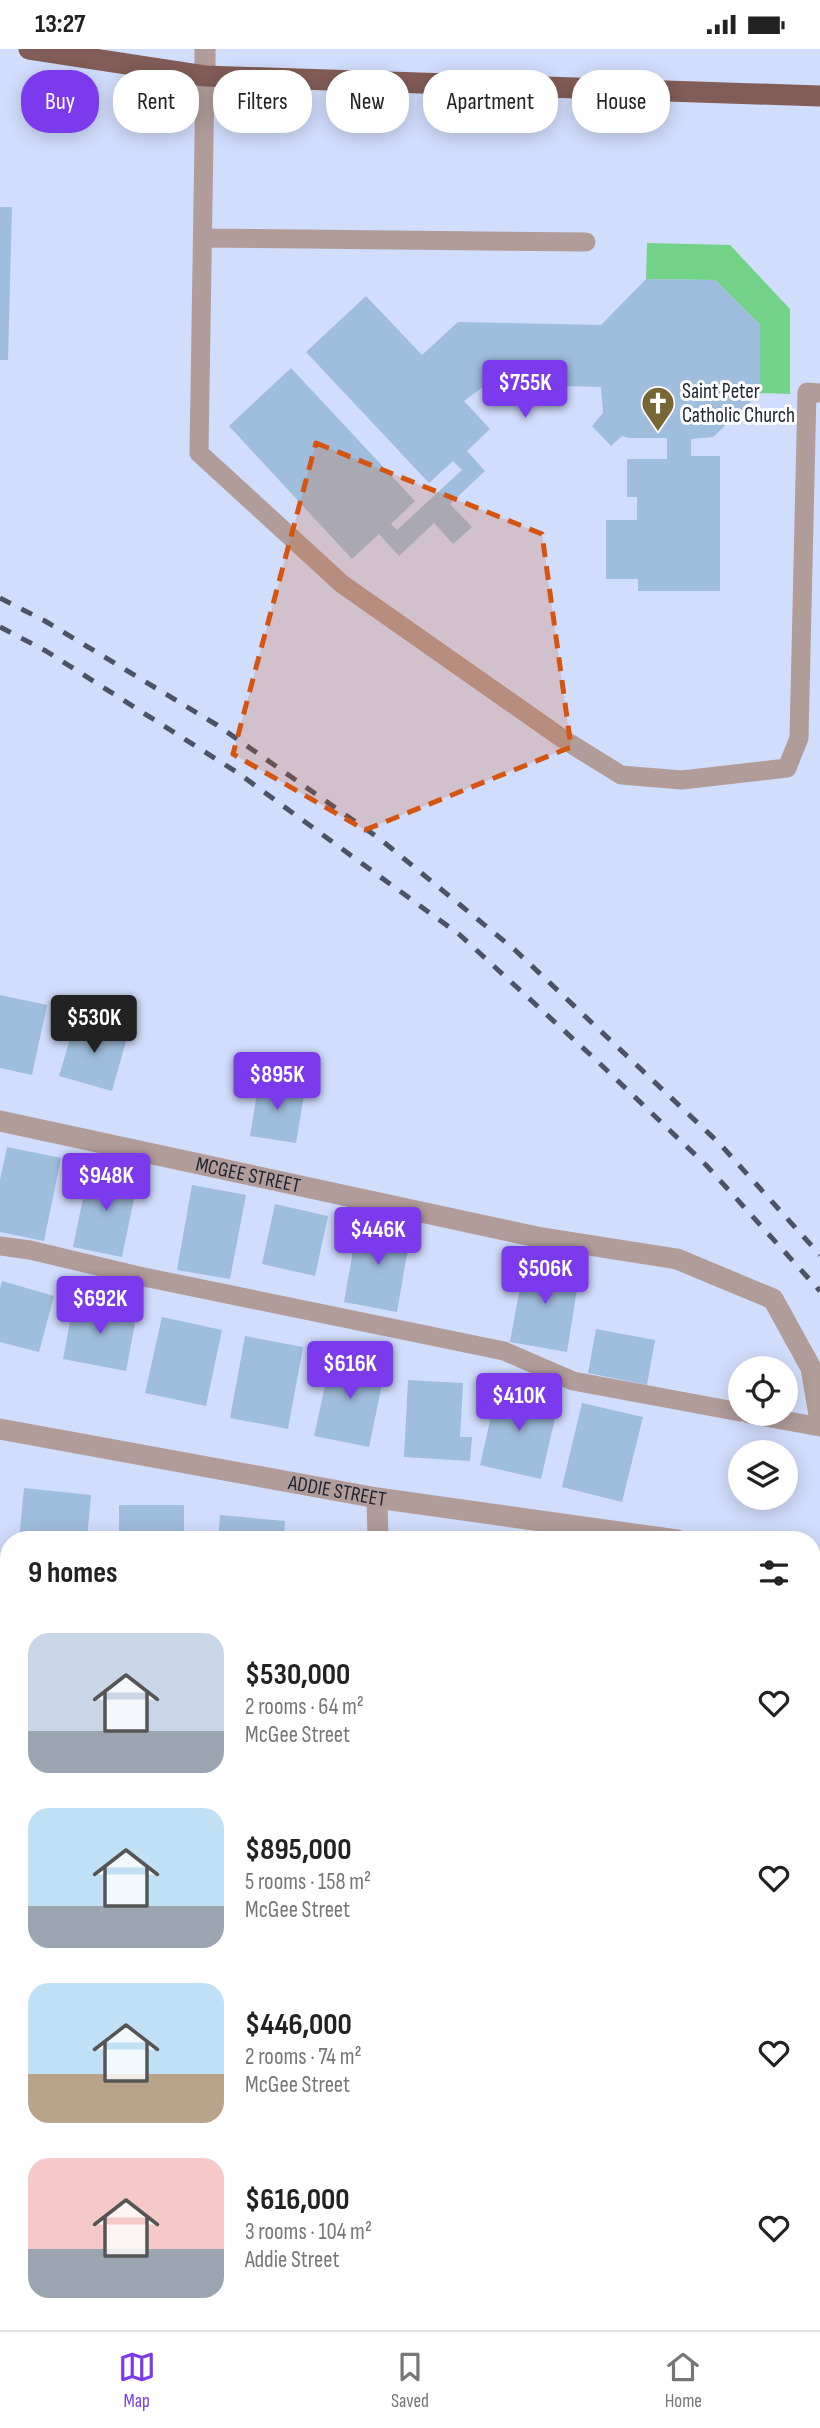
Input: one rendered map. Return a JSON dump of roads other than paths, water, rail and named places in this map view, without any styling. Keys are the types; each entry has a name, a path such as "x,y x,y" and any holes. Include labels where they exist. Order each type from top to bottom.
{"highway":[{"path":"39,50 205,76 820,96"}],"street":[{"path":"205,49 205,76"},
{"name":"MCGEE STREET","path":"0,1121 537,1237 677,1259 773,1299 811,1368 820,1420"},
{"name":"ADDIE STREET","path":"0,1429 377,1498 613,1531"},
{"path":"377,1498 377,1531"}],"lane":[{"path":"205,76 199,453 342,584 563,739 621,775 682,780 787,768 799,738 807,392 820,393"},
{"path":"203,238 586,242"},
{"path":"0,1246 30,1250 139,1276 504,1351 573,1381 728,1410"},
{"path":"798,1423 820,1427"}],"railway":[{"path":"0,598 45,621 217,725 380,839 515,950 720,1144 820,1255"},
{"path":"0,627 46,651 238,773 460,935 706,1165 820,1291"}],"place":[{"name":"Saint Peter Catholic Church","path":"658,433"}]}
